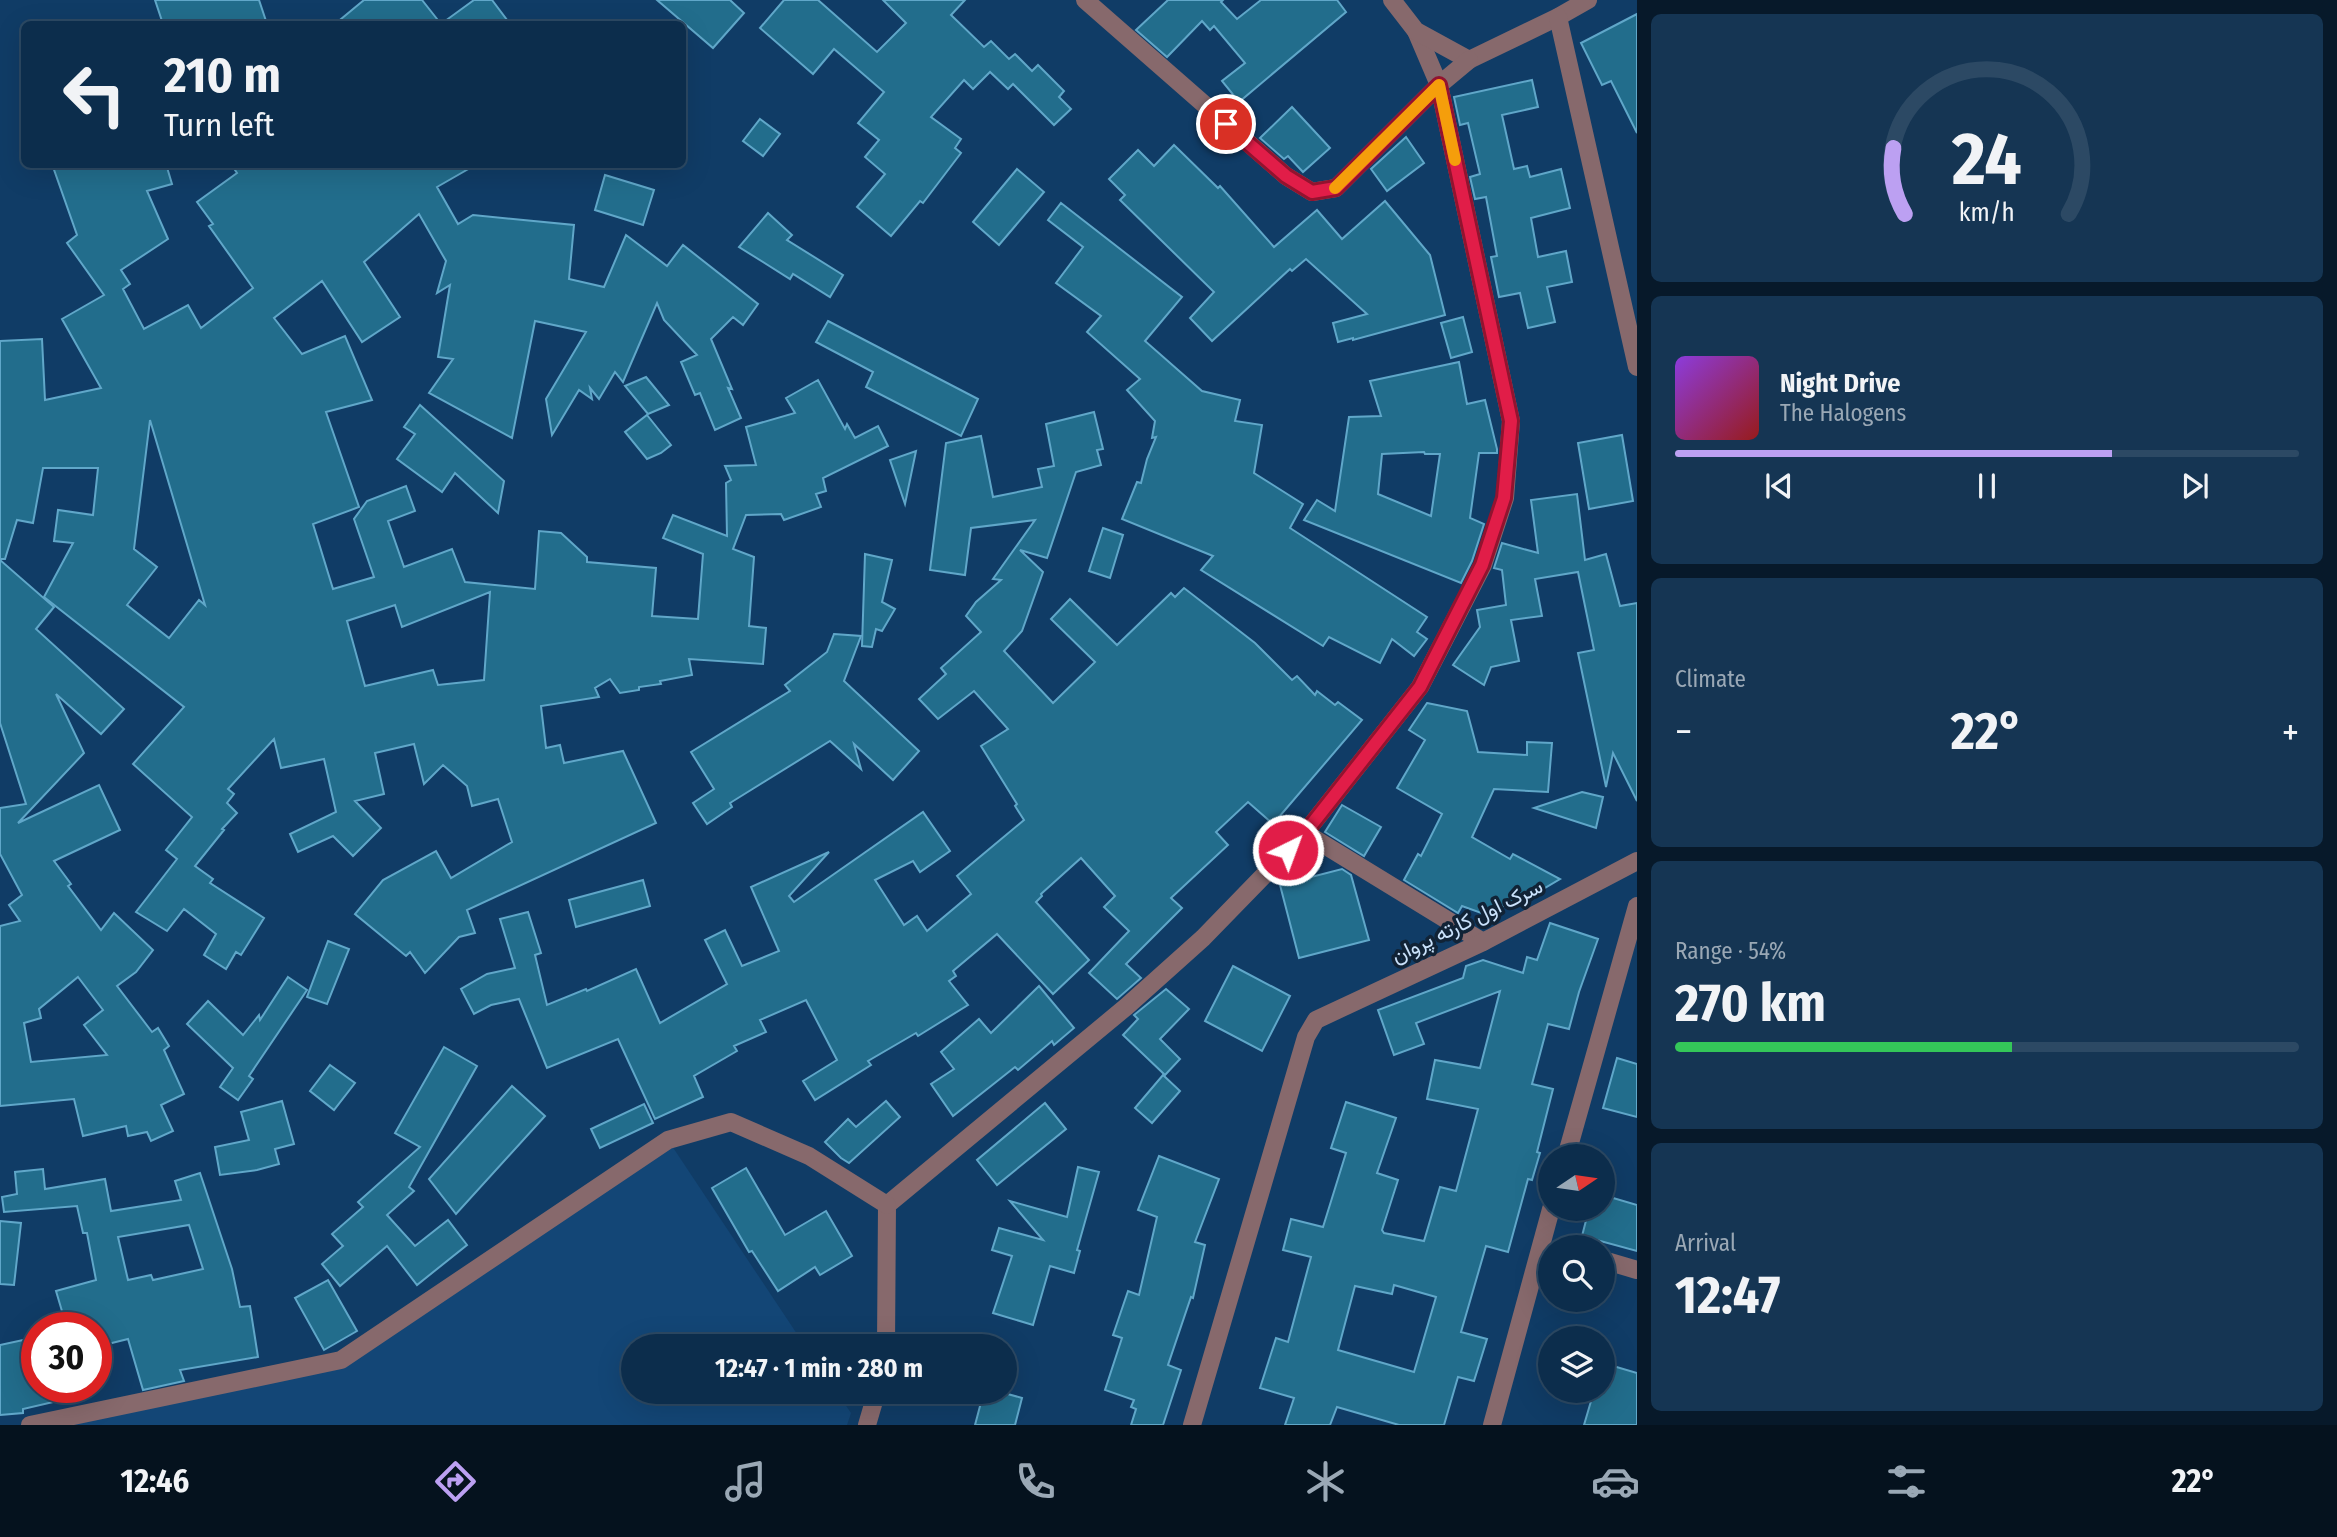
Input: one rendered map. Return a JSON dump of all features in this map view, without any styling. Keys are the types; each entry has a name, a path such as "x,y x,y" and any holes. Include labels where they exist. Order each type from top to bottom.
{"street":[{"path":"1085,0 1286,176 1312,192 1336,188 1439,85 1469,60 1558,18 1588,0"},
{"path":"886,1334 887,1205 1126,1007 1203,937 1305,833 1420,687 1482,565 1504,498 1511,421 1439,85 1416,31 1392,0"},
{"path":"1558,18 1637,367"},
{"path":"1416,31 1469,60"},
{"path":"1305,833 1483,942"},
{"name":"سرک اول کارته پروان","path":"1192,1425 1306,1037 1316,1020 1483,942 1637,861"},
{"path":"1570,1144 1637,906"},
{"path":"30,1425 341,1360 668,1140 731,1122 809,1156 887,1205"},
{"path":"1615,1264 1637,1270"},
{"path":"1492,1425 1538,1282"},
{"path":"867,1425 873,1404"}],"shaded area":[{"path":"668,1140 797,1334 621,1334 621,1404 845,1404 851,1413 847,1425 30,1425 341,1360"}],"building":[{"path":"155,0 259,0 266,21 162,21"},
{"path":"364,0 422,0 439,21 339,21"},
{"path":"474,0 492,0 508,21 445,21"},
{"path":"657,0 730,0 744,13 713,48 686,25 686,21 682,21"},
{"path":"784,0 818,0 877,52 906,23 883,0 965,0 951,15 984,47 991,41 1009,59 1015,54 1032,71 1038,65 1064,91 1059,97 1071,109 1054,125 1013,84 1008,89 990,72 973,89 964,80 931,117 961,139 955,148 961,153 923,203 920,201 891,236 857,207 885,174 865,157 879,140 858,123 884,92 834,49 813,74 760,28"},
{"path":"1168,0 1223,0 1221,2 1237,19 1261,0 1337,0 1346,12 1239,102 1222,81 1245,63 1214,26 1210,30 1202,21 1167,57 1136,30"},
{"path":"1637,14 1637,133 1611,81 1602,85 1581,43"},
{"path":"1532,80 1538,107 1502,115 1514,169 1527,166 1530,177 1561,169 1570,208 1531,218 1538,257 1566,251 1572,282 1547,287 1555,322 1528,328 1520,293 1499,297 1491,257 1497,256 1486,197 1475,199 1470,177 1480,174 1468,123 1460,125 1454,97"},
{"path":"1292,107 1330,148 1303,172 1288,156 1284,159 1260,138"},
{"path":"760,119 780,134 763,156 743,141"},
{"path":"1406,137 1424,163 1387,191 1371,169"},
{"path":"1174,145 1218,188 1220,186 1274,247 1317,210 1342,239 1385,201 1430,255 1445,315 1338,342 1333,323 1367,314 1306,259 1292,271 1290,269 1212,341 1190,318 1214,292 1120,200 1125,195 1109,179 1138,150 1154,166"},
{"path":"53,168 167,168 172,184 147,191 168,239 121,270 130,284 123,289 144,329 188,305 201,328 253,288 209,226 213,224 197,202 237,173 234,168 470,168 437,187 458,224 473,215 574,225 569,279 604,287 626,235 667,266 683,245 758,304 743,325 733,317 711,339 741,418 715,430 700,393 695,395 681,362 697,355 664,320 657,303 623,382 615,372 599,399 590,388 592,399 579,390 552,435 546,399 586,332 535,321 512,438 429,393 453,359 438,357 450,285 437,293 446,261 419,214 364,262 400,317 362,342 322,281 274,318 302,354 345,336 372,400 326,412 359,507 313,524 333,589 374,577 354,519 367,501 406,486 415,511 388,521 404,567 452,549 465,582 535,589 539,531 561,533 587,557 587,562 656,568 652,616 698,619 703,554 663,538 673,515 727,536 726,483 731,480 725,466 756,465 746,427 795,413 786,398 818,380 845,429 847,424 855,438 878,426 888,446 823,478 826,491 816,494 821,507 784,520 781,514 746,515 733,549 754,557 749,626 766,628 763,664 689,659 692,675 620,693 610,679 595,688 599,697 541,706 546,748 560,745 564,763 623,751 656,823 467,910 475,933 459,937 425,973 410,952 406,956 355,914 383,880 436,851 451,878 512,842 498,799 472,806 467,786 443,765 424,784 414,744 375,753 384,794 355,801 381,828 353,856 333,836 298,852 290,834 336,812 324,759 281,768 274,739 228,789 234,794 227,803 237,813 195,866 213,879 210,883 264,918 241,955 236,952 226,969 204,955 216,934 184,909 167,931 136,912 177,859 166,850 192,817 133,764 184,707 44,597 73,543 54,541 58,510 93,515 98,468 43,468 33,523 17,520 5,559 0,559 0,341 42,339 45,400 101,388 62,319 104,295 67,243 77,235","holes":["150,420 205,605 199,600 169,638 127,605 157,567 134,549","490,592 484,680 438,685 433,670 365,686 347,621 395,605 402,627"]},
{"path":"1017,169 1044,192 999,245 973,222"},
{"path":"605,175 654,190 643,225 595,210"},
{"path":"1061,203 1182,297 1145,341 1202,391 1240,400 1235,421 1262,425 1254,473 1303,504 1290,528 1427,617 1417,632 1427,639 1414,656 1392,639 1380,663 1329,637 1323,646 1201,570 1213,556 1122,519 1137,482 1141,483 1156,437 1152,438 1155,421 1127,390 1140,379 1087,332 1101,316 1056,283 1083,247 1048,220"},
{"path":"768,213 792,235 787,240 843,275 830,297 793,274 790,279 739,247"},
{"path":"1463,317 1472,352 1451,358 1441,323"},
{"path":"828,321 978,399 961,436 866,387 873,372 816,342"},
{"path":"1459,362 1467,404 1485,400 1497,453 1479,453 1470,518 1484,524 1472,561 1461,583 1304,520 1317,500 1335,511 1349,417 1381,416 1370,381","holes":["1382,454 1440,454 1431,516 1378,494"]},
{"path":"646,377 669,405 648,414 625,386"},
{"path":"420,405 504,481 498,513 455,473 442,492 397,459 415,434 404,427"},
{"path":"1094,412 1103,449 1097,450 1101,465 1076,472 1047,558 1020,550 1043,572 1022,631 1004,651 1053,703 1095,662 1051,619 1070,599 1117,645 1171,593 1175,597 1184,588 1255,643 1292,680 1297,676 1315,695 1317,691 1335,705 1338,702 1362,720 1273,824 1248,802 1216,832 1228,845 1171,898 1182,908 1126,964 1141,978 1117,999 1089,973 1129,931 1104,907 1115,896 1081,858 1041,894 1036,902 1089,960 1053,994 997,934 953,971 956,976 949,981 968,1005 918,1036 916,1033 868,1061 871,1065 815,1100 803,1081 837,1060 806,1000 760,1020 766,1032 734,1046 737,1051 694,1076 703,1097 655,1119 618,1039 547,1068 519,999 491,1005 474,1014 461,989 487,974 515,968 500,919 528,912 541,953 535,955 547,1005 636,969 660,1023 727,984 705,940 725,930 742,966 779,951 751,887 829,852 789,896 794,902 923,812 950,851 920,872 913,861 875,880 904,925 917,916 927,931 971,894 957,876 1024,820 981,746 1008,729 974,691 938,719 919,699 946,674 941,668 981,632 966,616 976,602 1001,580 993,579 1035,520 971,528 965,575 930,570 946,443 981,436 993,497 1042,487 1038,469 1054,466 1046,424"},
{"path":"647,415 671,445 647,459 625,432"},
{"path":"1622,435 1633,501 1589,509 1578,443"},
{"path":"916,451 905,504 890,460"},
{"path":"1577,494 1585,560 1606,554 1620,606 1637,603 1637,801 1613,753 1606,787 1578,653 1594,650 1578,572 1535,579 1542,616 1511,620 1519,661 1491,667 1484,685 1453,665 1480,627 1477,610 1506,605 1502,570 1494,568 1502,543 1538,553 1531,500"},
{"path":"1103,528 1123,535 1110,578 1089,571"},
{"path":"865,554 892,560 882,602 895,609 882,631 876,629 872,647 862,646"},
{"path":"0,560 54,607 36,629 124,709 101,734 56,694 84,753 18,823 99,785 120,830 54,861 71,884 68,886 101,930 114,913 153,950 136,972 117,986 152,1032 158,1028 169,1046 164,1050 184,1094 161,1105 173,1131 151,1141 147,1132 128,1136 126,1126 83,1136 74,1099 0,1106 0,926 20,921 9,905 22,895 0,854 0,808 26,804 0,723","holes":["78,977 103,1010 84,1025 107,1055 31,1062 24,1023 41,1018 39,1009"]},
{"path":"834,634 861,636 844,681 919,751 893,780 854,744 861,769 830,741 730,803 732,807 707,824 693,803 714,789 691,752 790,691 785,685 827,652"},
{"path":"1427,703 1467,711 1478,752 1527,755 1527,742 1552,743 1548,792 1494,789 1472,837 1510,859 1513,854 1560,879 1538,892 1484,914 1462,906 1458,913 1404,880 1418,854 1421,856 1442,814 1397,788 1425,740 1409,730"},
{"path":"1582,792 1603,797 1596,828 1534,808"},
{"path":"1342,805 1381,827 1364,856 1325,832"},
{"path":"1342,869 1351,875 1369,940 1299,958 1280,885"},
{"path":"643,880 650,906 576,927 569,900"},
{"path":"1550,923 1598,939 1569,1029 1548,1024 1532,1084 1553,1089 1538,1144 1538,1160 1532,1180 1528,1179 1508,1252 1486,1246 1461,1332 1487,1339 1474,1381 1458,1377 1444,1425 1399,1425 1337,1407 1330,1425 1285,1425 1294,1398 1260,1388 1276,1338 1288,1342 1311,1257 1283,1250 1291,1219 1323,1227 1346,1153 1331,1148 1346,1102 1396,1118 1377,1173 1398,1180 1382,1230 1384,1233 1424,1241 1440,1187 1456,1191 1478,1109 1427,1099 1435,1060 1480,1068 1500,991 1416,1023 1424,1044 1394,1055 1378,1010 1463,978 1466,966 1483,960 1523,973 1527,957 1537,960","holes":["1394,1285 1436,1297 1414,1372 1338,1350 1355,1286 1392,1294"]},
{"path":"328,941 349,949 327,1004 307,997"},
{"path":"1233,966 1290,996 1262,1051 1205,1021"},
{"path":"288,977 307,990 249,1076 253,1079 238,1100 220,1087 233,1068 187,1024 208,1001 243,1035 259,1015 260,1020"},
{"path":"1039,986 1074,1028 1054,1045 1052,1041 1018,1070 1015,1067 953,1116 931,1084 954,1069 941,1052 979,1019 991,1033"},
{"path":"1166,989 1189,1009 1160,1039 1180,1059 1165,1075 1123,1035 1138,1019 1134,1015"},
{"path":"444,1047 477,1066 409,1187 414,1191 387,1215 415,1246 448,1220 467,1245 417,1285 387,1246 340,1286 322,1264 343,1246 332,1234 363,1207 358,1202 420,1147 395,1133"},
{"path":"1617,1058 1637,1064 1637,1117 1603,1108"},
{"path":"330,1065 355,1083 334,1110 310,1091"},
{"path":"1163,1075 1180,1091 1152,1123 1135,1108"},
{"path":"512,1086 545,1116 456,1214 429,1179"},
{"path":"282,1101 294,1144 275,1149 279,1164 220,1175 215,1147 249,1140 241,1112"},
{"path":"886,1101 900,1117 849,1163 825,1142 848,1119 856,1127"},
{"path":"1045,1103 1066,1129 997,1185 977,1160"},
{"path":"644,1104 653,1123 600,1148 591,1129"},
{"path":"1159,1156 1219,1179 1195,1242 1205,1245 1193,1298 1191,1297 1168,1365 1181,1370 1163,1425 1131,1425 1136,1409 1131,1407 1134,1400 1105,1390 1122,1338 1113,1335 1128,1291 1139,1295 1157,1217 1138,1210"},
{"path":"1078,1167 1099,1172 1077,1250 1080,1251 1074,1273 1050,1266 1033,1325 993,1313 1012,1256 992,1250 999,1228 1043,1240 1010,1201 1067,1217"},
{"path":"746,1168 785,1235 826,1211 852,1256 820,1275 815,1267 778,1291 752,1251 749,1252 712,1188"},
{"path":"43,1169 45,1189 105,1179 111,1211 181,1200 175,1181 200,1173 232,1269 240,1307 250,1306 258,1357 180,1370 184,1381 143,1390 128,1339 112,1343 112,1312 62,1312 56,1291 96,1280 87,1233 83,1233 77,1206 4,1212 2,1197 17,1194 15,1172","holes":["189,1225 203,1269 153,1280 151,1275 128,1280 118,1237"]},
{"path":"1615,1199 1637,1205 1637,1251 1615,1245 1615,1235 1582,1235 1586,1222 1615,1222"},
{"path":"0,1221 21,1223 14,1285 0,1284"},
{"path":"328,1280 357,1331 324,1350 295,1298"},
{"path":"21,1340 21,1403 49,1403 23,1409 23,1413 0,1415 0,1345"},
{"path":"1615,1367 1637,1373 1637,1425 1584,1425 1590,1403 1615,1403"},
{"path":"1017,1397 1022,1398 1015,1425 975,1425 981,1404 1017,1404"}],"slow traffic":[{"path":"1335,188 1439,85 1455,160"}],"route":[{"path":"1226,124 1286,176 1312,192 1336,188 1439,85 1511,421 1504,498 1482,565 1420,687 1305,833 1288,850"}]}
